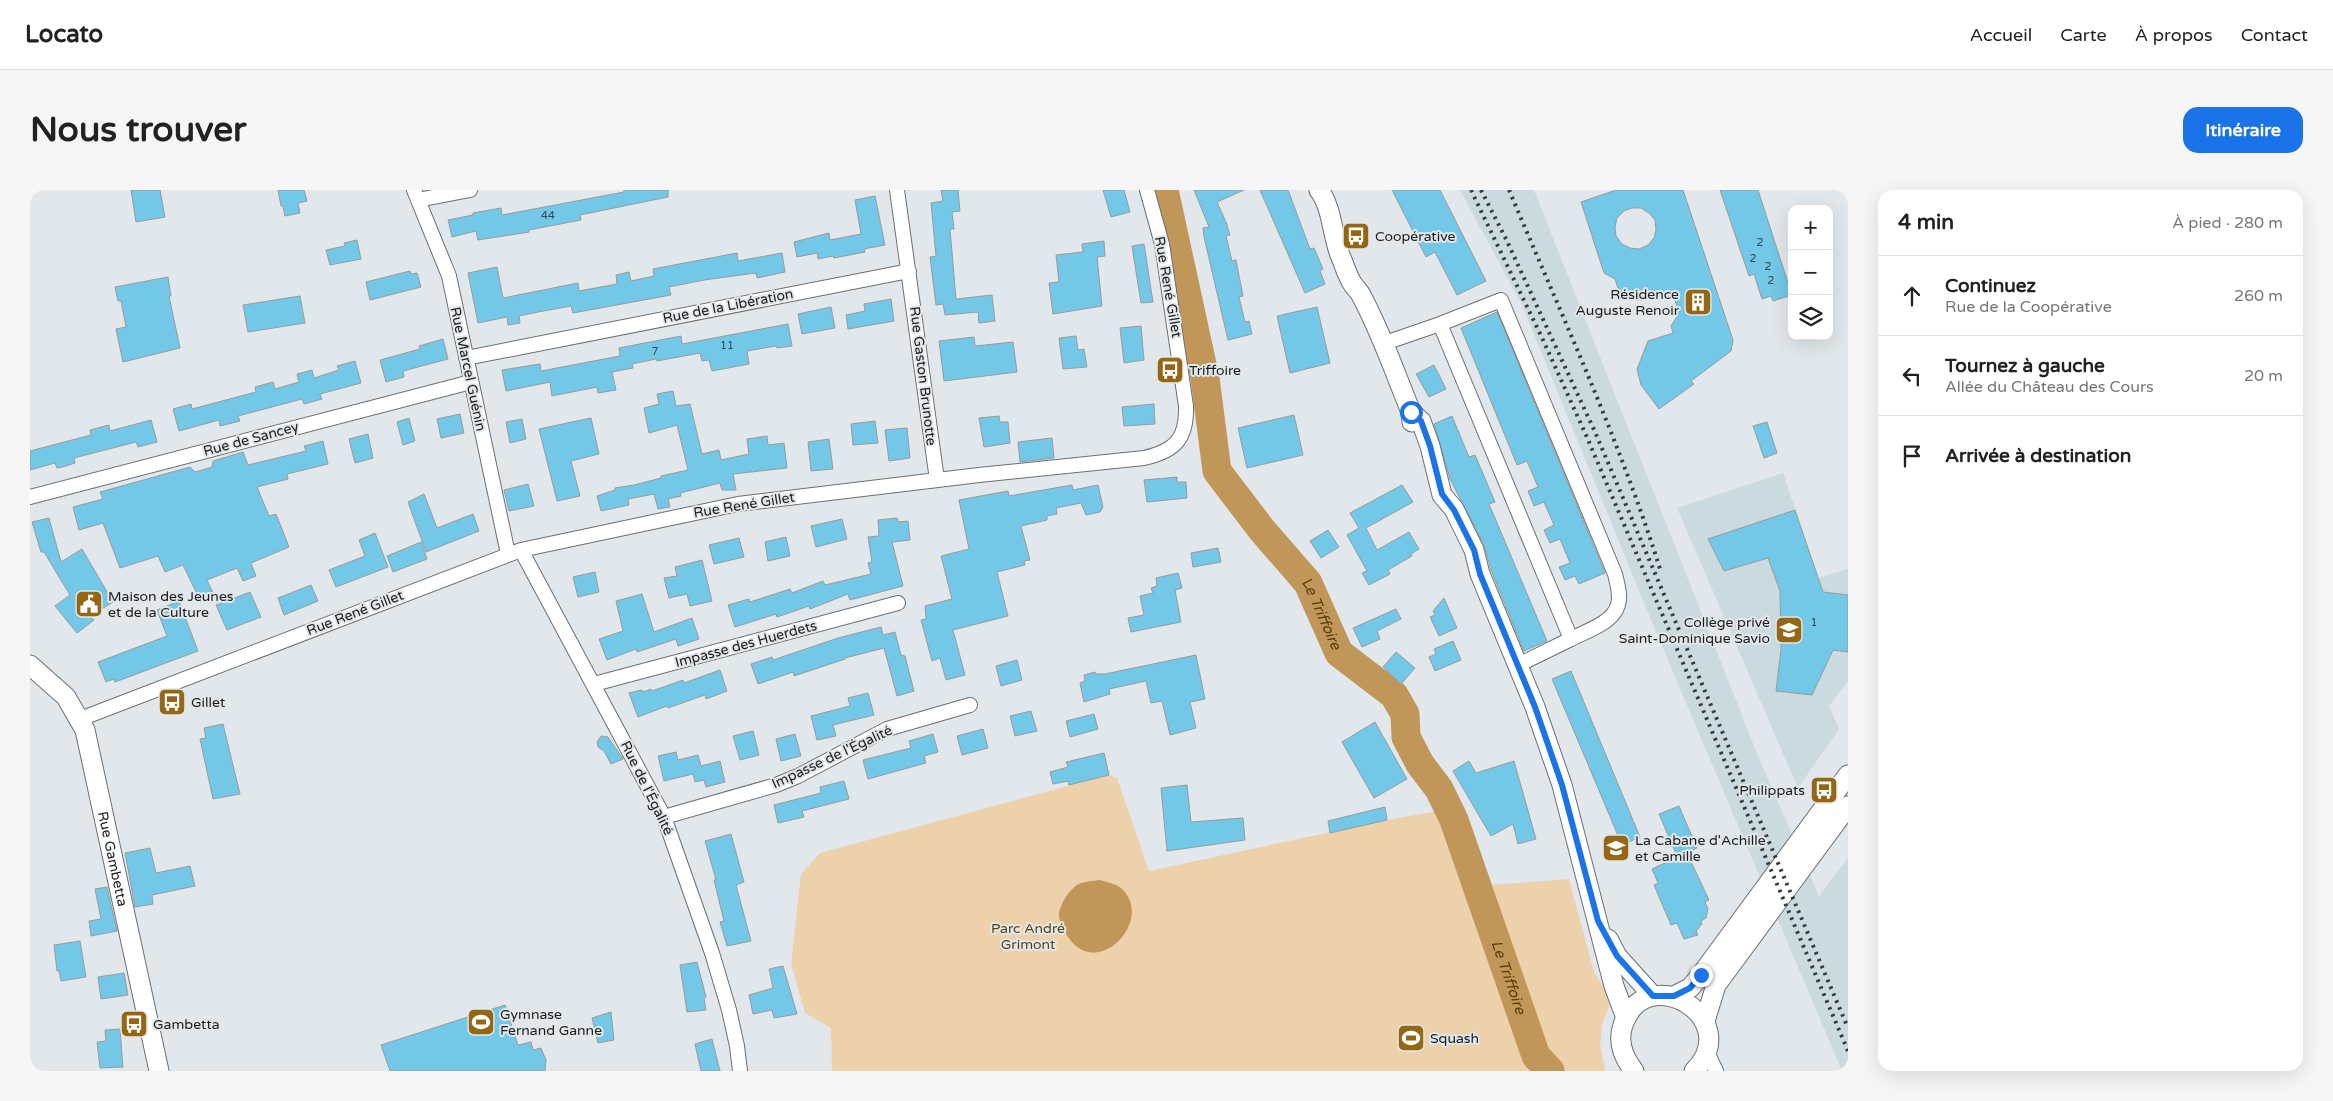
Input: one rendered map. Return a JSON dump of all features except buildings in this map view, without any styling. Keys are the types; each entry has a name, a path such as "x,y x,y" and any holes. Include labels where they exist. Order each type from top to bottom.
{"street":[{"path":"416,195 470,190"},
{"path":"897,190 909,271"},
{"name":"Rue René Gillet","path":"80,719 515,552 738,504 1144,458 1166,452 1180,438 1187,424 1183,378 1162,244 1147,190"},
{"path":"1319,190 1324,197 1330,214 1332,233 1351,283 1361,294"},
{"path":"1332,190 1340,212 1344,242 1360,281 1361,294 1411,412 1421,421 1430,446 1442,494 1454,510 1474,550 1480,574 1535,707 1562,785 1614,986 1626,1018"},
{"name":"Rue Marcel Guénin","path":"416,195 448,276 471,382 515,552"},
{"name":"Rue de la Libération","path":"466,358 909,271"},
{"name":"Rue Gaston Brunotte","path":"909,271 937,480"},
{"path":"1382,344 1501,300 1505,309 1615,574 1619,594 1618,606 1612,615 1600,625 1518,665"},
{"path":"1440,324 1571,639"},
{"name":"Rue de Sancey","path":"30,496 471,382"},
{"name":"Rue de l'Égalité","path":"515,552 594,684 664,818 718,972 738,1046 740,1071"},
{"name":"Impasse des Huerdets","path":"594,684 898,603"},
{"name":"Rue Gambetta","path":"30,665 66,697 80,719 90,744 158,1071"},
{"name":"Impasse de l'Égalité","path":"664,818 776,785 798,776 887,729 970,705"},
{"path":"1674,996 1690,988 1701,975 1848,775"},
{"path":"1704,1021 1716,985 1848,806"},
{"path":"1598,921 1617,956 1653,996"},
{"path":"1627,1067 1621,1046 1621,1032 1626,1018 1633,1008 1653,996 1674,996 1687,1001 1697,1010 1704,1021 1708,1042 1707,1052 1700,1065 1694,1071"},
{"path":"1707,1052 1716,1071"}],"shaded area":[{"path":"1460,190 1534,190 1758,756 1819,896 1848,858 1848,1071 1842,1071 1654,627 1522,305"},
{"name":"Collège privé Saint-Dominique Savio","path":"1783,473 1818,578 1848,569 1848,681 1829,706 1839,729 1798,788 1677,508"},
{"path":"1100,880 1121,888 1130,902 1131,917 1126,931 1116,943 1103,951 1089,952 1075,945 1063,928 1059,913 1065,899 1074,887 1088,881"}],"green space":[{"name":"Parc André Grimont","path":"1109,775 1117,778 1149,871 1387,820 1449,809 1478,886 1569,879 1594,972 1608,995 1609,1007 1602,1024 1600,1044 1605,1071 832,1071 831,1028 805,1013 791,964 801,874 820,853"}],"waterway":[{"name":"Le Triffoire","path":"1164,190 1205,378 1217,471 1262,530 1308,583 1339,653 1394,695 1405,714 1406,737 1420,764 1439,789 1454,820 1536,1056 1550,1071"}],"railway":[{"path":"1471,190 1586,435 1848,1051"},
{"path":"1481,190 1506,239 1595,432 1848,1028"},
{"path":"1509,190 1609,427 1661,572"}],"place":[{"name":"Coopérative","path":"1356,236"},
{"name":"Résidence Auguste Renoir","path":"1698,302"},
{"name":"Triffoire","path":"1170,370"},
{"name":"Maison des Jeunes et de la Culture","path":"89,604"},
{"name":"Collège privé Saint-Dominique Savio","path":"1789,630"},
{"name":"Gillet","path":"172,702"},
{"name":"Philippats","path":"1824,790"},
{"name":"La Cabane d'Achille et Camille","path":"1616,848"},
{"name":"Gymnase Fernand Ganne","path":"481,1022"},
{"name":"Gambetta","path":"134,1024"},
{"name":"Squash","path":"1411,1038"}],"route":[{"path":"1411,412 1421,421 1430,446 1442,494 1454,510 1474,550 1480,574 1535,707 1562,785 1598,921 1617,956 1653,996 1674,996 1690,988 1701,975"}]}
